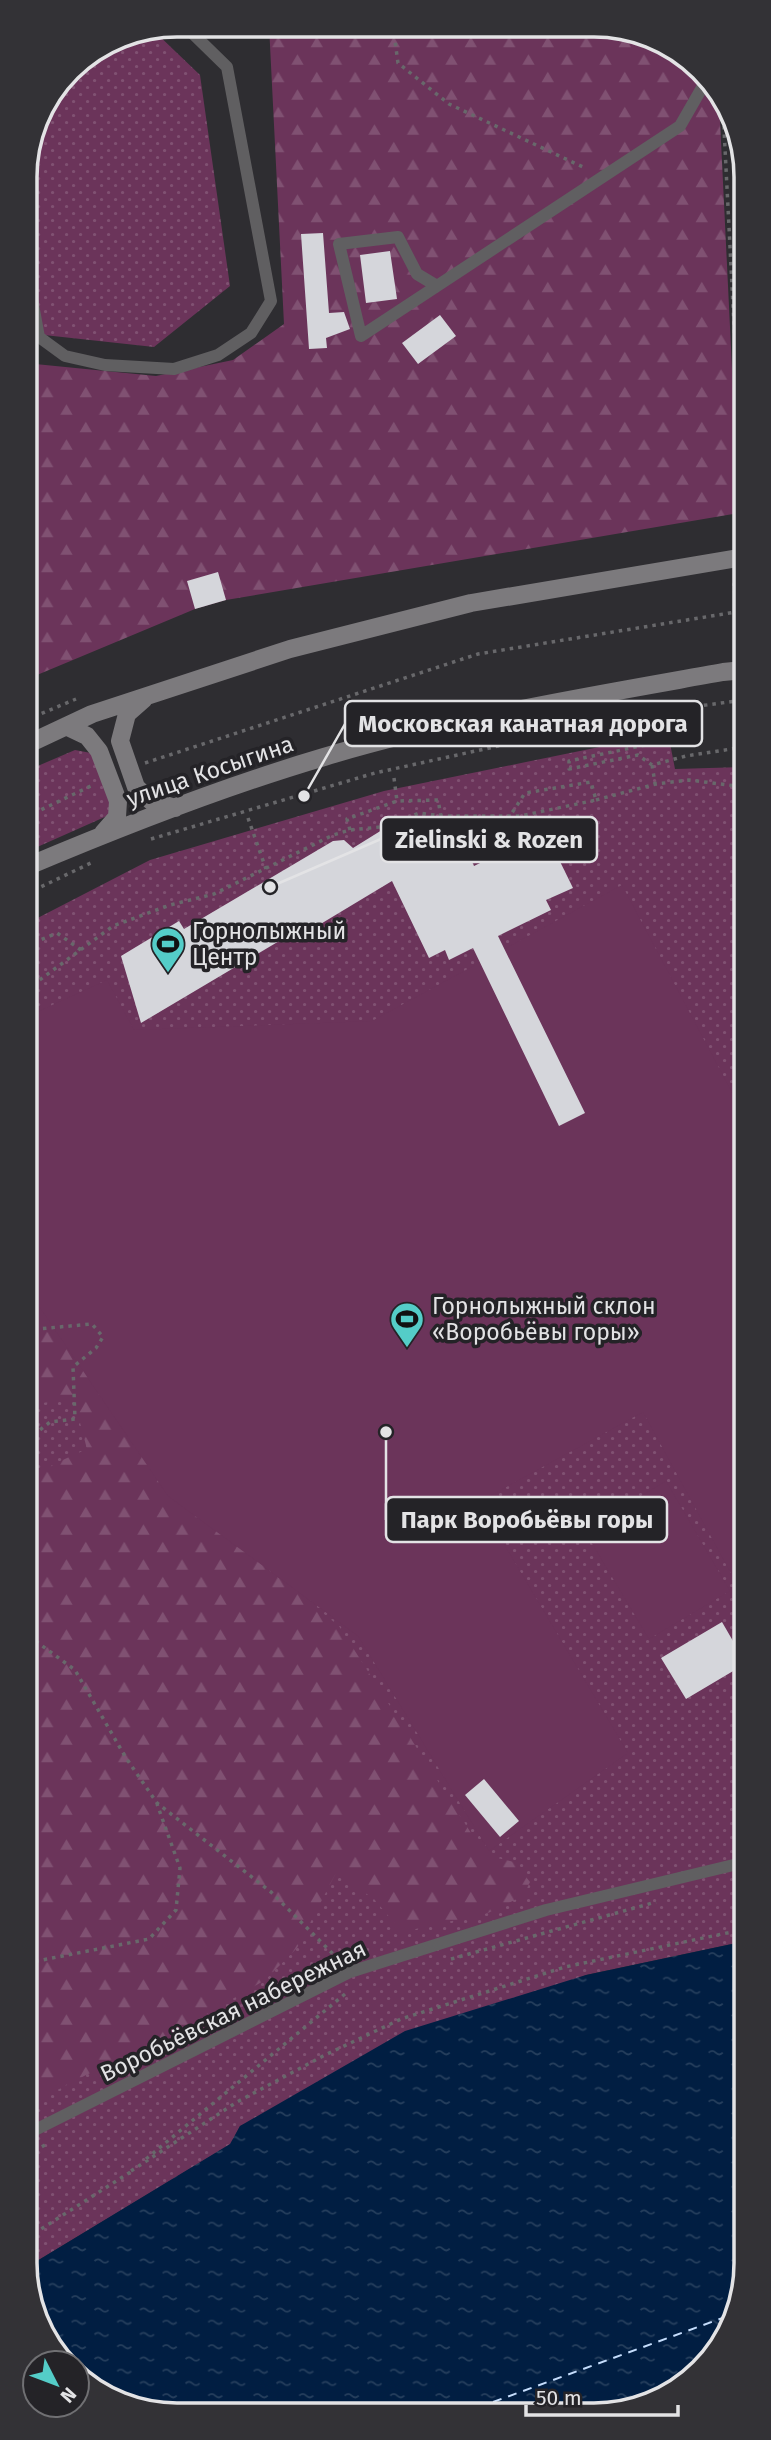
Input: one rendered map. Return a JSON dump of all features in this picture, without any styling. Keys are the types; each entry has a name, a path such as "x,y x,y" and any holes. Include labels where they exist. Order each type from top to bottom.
{"main road":[{"path":"37,740 92,715 290,649 471,603 734,559"},
{"name":"улица Косыгина","path":"37,862 175,808 325,757 464,721 734,671"},
{"path":"146,697 127,714 120,741 136,787 151,801 175,808"},
{"path":"66,726 87,736 99,751 118,801 117,817 101,836"}],"lane":[{"path":"37,326 39,337 65,356 105,365 174,369 218,355 251,333 271,302 228,67 197,37"},
{"path":"437,286 417,274 398,237 339,244 361,336 603,177 680,126 702,88"},
{"name":"Воробьёвская набережная","path":"37,2129 350,1972 546,1910 734,1865"}],"path":[{"path":"394,37 398,63 449,104 603,177"},
{"path":"724,123 734,333"},
{"path":"129,768 478,654 734,612"},
{"path":"139,842 375,773 654,712 734,701"},
{"path":"656,784 652,765 638,755 569,769 569,761 665,741 666,719"},
{"path":"652,765 686,756 734,749"},
{"path":"37,812 110,778"},
{"path":"394,778 397,801"},
{"path":"37,982 113,926 170,905 214,894 333,835 351,830 390,826 419,813 441,816 510,816 596,800 656,784 689,780 734,786"},
{"path":"510,816 525,793 591,782 596,800"},
{"path":"351,830 347,819 397,801 438,800 441,816"},
{"path":"510,816 522,842"},
{"path":"248,818 266,869"},
{"path":"390,826 396,835"},
{"path":"37,889 100,858"},
{"path":"37,941 57,933 81,950"},
{"path":"37,1329 92,1324 103,1337 96,1348 73,1367 75,1419 50,1422 37,1433"},
{"path":"37,1642 75,1670 126,1758 157,1803 180,1868 176,1910 149,1939 37,1961"},
{"path":"157,1803 271,1892 350,1972"},
{"path":"443,1961 665,1900"},
{"path":"37,2232 237,2102 323,2056 401,2019 565,1966 734,1931"},
{"path":"131,2171 355,1986"},
{"path":"331,1997 343,1992"},
{"path":"37,2150 50,2143"}],"green space":[{"path":"270,37 604,37 640,44 680,66 705,91 720,114 734,410 734,514 226,600 195,609 37,675 37,364 156,376 233,360 284,324"},
{"path":"161,38 200,75 230,286 154,347 44,335 37,298 37,167 47,123 55,106 84,71 123,47"},
{"path":"668,733 675,769 734,767 734,1944 586,1975 240,2126 231,2144 37,2261 37,918 150,860 384,791"},
{"path":"75,750 91,753 116,812 37,847 37,766"},
{"name":"Горнолыжный склон «Воробьёвы горы»","path":"622,885 734,1096 734,1579 643,1412 479,1502 628,1753 489,1851 358,1636 168,1496 37,1303 37,1012 107,980 134,1030 372,1021"},
{"path":"37,1275 51,1284 255,1559 339,1626 485,1855 514,1862 530,1882 523,1896 488,1913 402,1932 374,1899 336,1873 297,1948 265,1980 148,2048 86,2075 37,2101 37,1476 56,1463 87,1449 74,1400 37,1404"},
{"path":"666,1481 730,1591 649,1639 584,1530"}],"water":[{"path":"734,1944 734,2273 724,2317 700,2356 672,2380 648,2393 604,2403 167,2403 131,2396 91,2374 91,2349 66,2349 55,2334 39,2291 37,2261 230,2144 240,2126 405,2031 586,1975"}],"building":[{"path":"323,233 329,313 344,312 350,329 326,338 327,348 309,349 301,234"},
{"path":"390,251 397,299 366,303 360,255"},
{"path":"440,315 456,336 418,364 402,343"},
{"path":"218,572 226,600 195,609 187,581"},
{"path":"450,816 474,866 545,831 573,888 546,900 551,910 498,936 585,1113 559,1126 473,948 449,960 445,950 429,958 392,881 299,937 296,931 141,1023 121,956 179,921 184,929 333,841 344,840 353,848 382,830 388,839 403,831 407,838"},
{"path":"722,1622 734,1640 734,1671 686,1699 661,1658"},
{"path":"484,1779 519,1821 500,1837 465,1795"}],"ferry route":[{"path":"490,2403 724,2318"}],"place":[{"name":"Московская канатная дорога","path":"304,796"},
{"name":"Zielinski & Rozen","path":"270,887"},
{"name":"Горнолыжный Центр","path":"168,974"},
{"name":"Горнолыжный склон «Воробьёвы горы»","path":"407,1349"},
{"name":"Парк Воробьёвы горы","path":"386,1432"}]}
